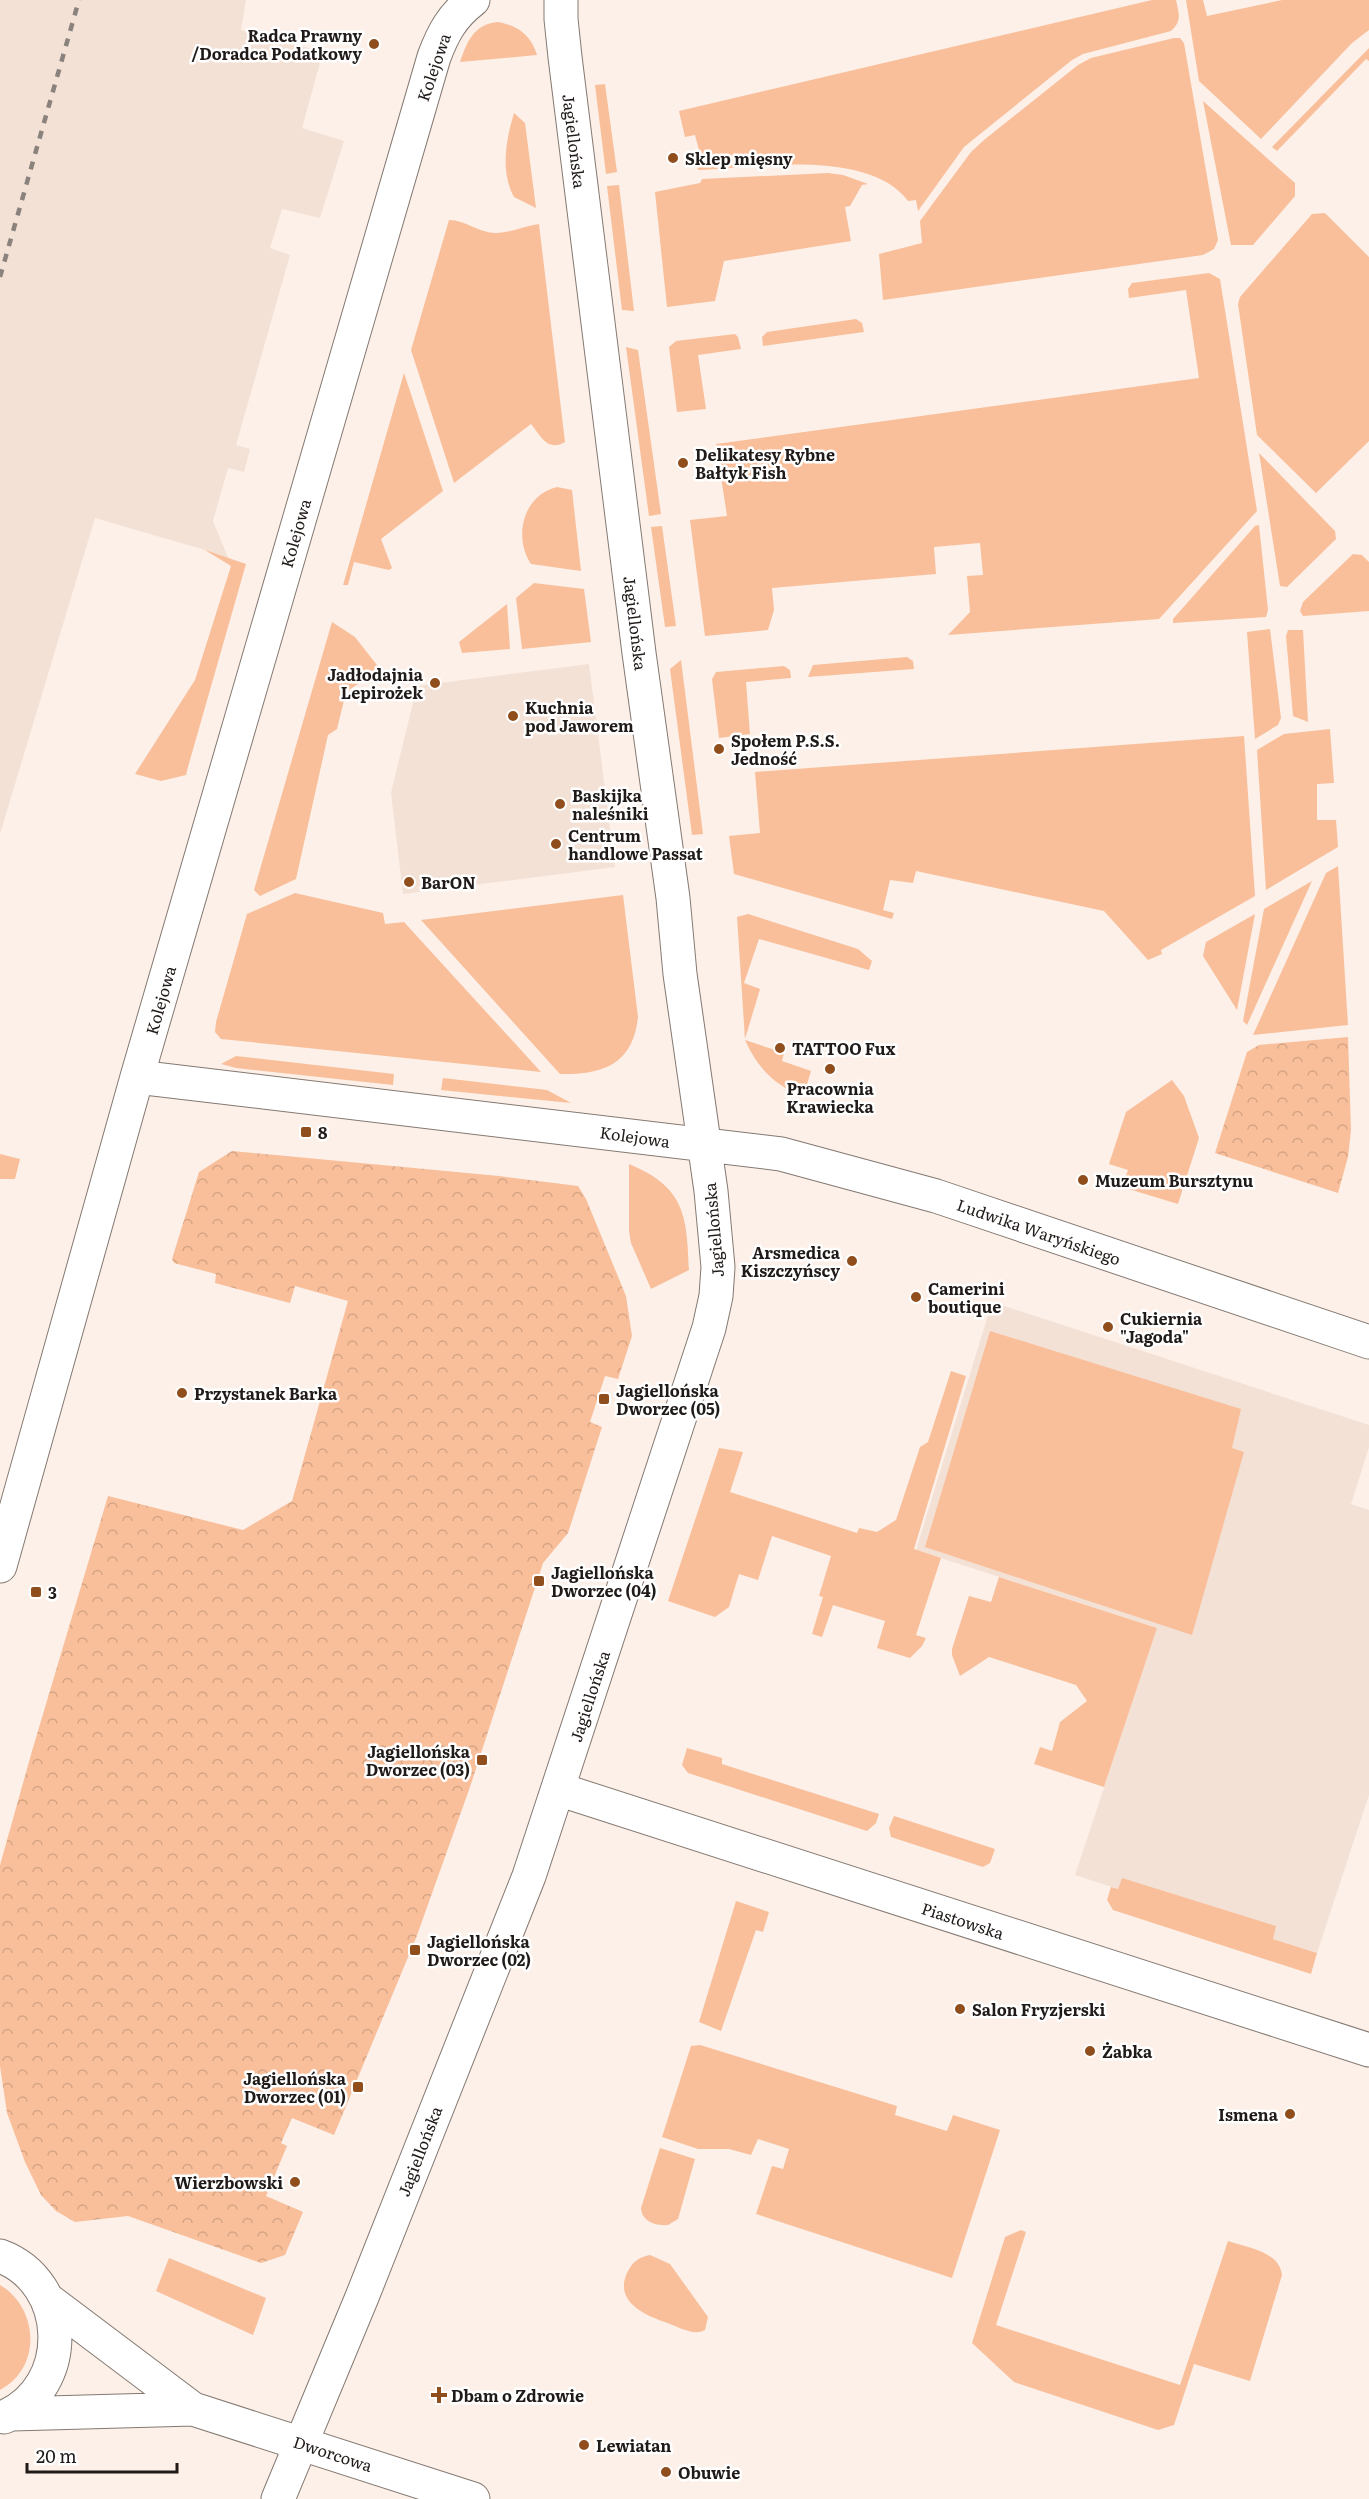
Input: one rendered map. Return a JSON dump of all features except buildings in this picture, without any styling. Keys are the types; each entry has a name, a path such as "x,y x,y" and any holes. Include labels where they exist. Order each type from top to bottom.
{"street":[{"name":"Kolejowa","path":"0,1566 137,1077 426,85 443,32 456,13 473,0"},
{"name":"Jagiellońska","path":"278,2499 303,2443 530,1876 716,1296 717,1258 564,57 561,0"},
{"name":"Kolejowa","path":"137,1077 605,1132 703,1146"},
{"name":"Ludwika Waryńskiego","path":"703,1146 781,1154 936,1196 1369,1342"},
{"name":"Piastowska","path":"558,1789 1369,2050"},
{"path":"0,2235 8,2260 36,2282 47,2299 54,2315 56,2329 54,2358 48,2375 32,2398 6,2416"},
{"name":"Dworcowa","path":"47,2299 193,2409"},
{"name":"Dworcowa","path":"6,2416 193,2409 473,2499"}],"shaded area":[{"path":"0,0 246,0 241,30 323,52 302,128 344,141 320,218 282,209 270,248 290,255 236,445 250,449 244,472 228,468 213,521 231,565 205,550 95,518 0,834"},
{"path":"589,664 615,867 403,894 391,793 417,686"},
{"path":"992,1302 1369,1425 1369,1447 1351,1504 1369,1510 1369,1795 1317,1953 1075,1875 1157,1628 916,1550"}],"green space":[{"path":"1152,0 1176,0 1178,20 1171,31 1083,54 1072,60 964,147 918,211 916,200 908,201 890,185 867,174 840,168 779,165 698,170 694,151 699,150 695,135 685,137 679,111"},
{"path":"1186,0 1203,0 1207,16 1282,0 1369,0 1369,30 1352,43 1261,139 1199,81"},
{"path":"497,22 523,32 537,55 460,62 472,36 482,27"},
{"path":"1180,38 1184,43 1218,240 1214,249 1203,255 883,300 879,254 922,243 920,221 971,152 984,140 1078,65 1091,58"},
{"path":"1369,48 1369,61 1366,59 1277,151 1272,147"},
{"path":"605,84 617,172 606,174 595,85"},
{"path":"1203,101 1295,183 1295,196 1253,245 1231,245"},
{"path":"514,113 525,123 536,208 514,197 507,177 507,145"},
{"path":"828,173 843,175 868,184 862,185 850,206 845,207 851,241 724,261 715,301 667,307 655,192 700,183 702,179"},
{"path":"619,185 634,311 622,310 607,186"},
{"path":"1325,213 1369,257 1369,441 1316,493 1257,435 1238,304 1240,297 1312,214"},
{"path":"449,220 496,233 539,224 565,442 559,445 549,444 541,438 531,424 454,483 411,350"},
{"path":"1209,273 1220,279 1257,511 1159,619 948,635 970,612 967,576 983,575 980,543 934,547 936,574 772,588 774,610 768,630 705,636 690,520 727,516 716,444 1199,378 1186,290 1129,298 1128,289 1132,283"},
{"path":"856,319 862,323 864,332 763,346 762,337 767,332"},
{"path":"735,334 741,349 698,355 706,409 677,412 669,347 676,341"},
{"path":"626,347 638,350 661,514 649,516"},
{"path":"404,373 443,491 381,539 392,568 389,570 354,562 348,585 343,585"},
{"path":"1259,453 1335,531 1336,539 1287,587 1280,586"},
{"path":"557,487 572,490 581,571 531,564 526,553 522,530 524,518 536,499 545,491"},
{"path":"1259,525 1268,610 1266,617 1173,623 1173,619 1255,526"},
{"path":"662,526 676,626 665,627 651,527"},
{"path":"205,550 246,564 186,775 161,781 135,774 195,680 231,566"},
{"path":"1353,554 1362,555 1369,562 1369,611 1303,616 1300,611 1303,602"},
{"path":"534,583 584,589 591,642 522,649 516,598"},
{"path":"507,604 510,649 462,653 459,642"},
{"path":"332,622 355,637 380,669 346,692 337,729 328,735 296,879 260,896 254,890"},
{"path":"1270,629 1281,718 1278,725 1255,739 1247,632"},
{"path":"1288,630 1303,630 1308,722 1293,716 1286,636"},
{"path":"907,657 913,661 914,669 808,677 813,665"},
{"path":"681,660 703,834 692,835 670,669"},
{"path":"784,666 790,670 791,678 746,682 750,734 719,738 712,679 716,672"},
{"path":"1330,729 1334,783 1317,784 1317,820 1336,820 1338,847 1266,890 1257,750 1284,734"},
{"path":"1244,736 1255,896 1161,950 1162,954 1148,960 1104,911 916,871 913,883 890,880 883,910 894,913 892,919 734,874 729,836 760,833 755,772"},
{"path":"1338,866 1348,1025 1253,1035 1326,873"},
{"path":"1312,881 1247,1025 1243,1021 1264,909"},
{"path":"295,893 383,913 385,924 404,922 541,1072 221,1039 215,1032 216,1022 247,914"},
{"path":"623,895 638,1017 635,1033 630,1046 613,1064 602,1069 575,1074 560,1074 421,920"},
{"path":"748,914 858,949 872,961 869,970 759,939 744,983 760,989 745,1039 737,917"},
{"path":"1255,914 1237,1010 1203,956 1206,942"},
{"path":"1348,1037 1351,1130 1348,1157 1338,1193 1215,1153 1247,1052 1259,1045"},
{"path":"745,1040 784,1053 782,1061 811,1071 803,1097 775,1081 755,1059"},
{"path":"236,1056 394,1074 393,1085 236,1068 221,1064"},
{"path":"443,1078 547,1090 571,1103 441,1090"},
{"path":"1172,1080 1184,1096 1199,1138 1178,1204 1122,1187 1128,1170 1109,1164 1126,1112"},
{"path":"232,1151 499,1176 578,1186 586,1199 626,1296 632,1336 618,1379 605,1376 590,1422 602,1427 568,1533 543,1563 470,1787 416,1938 334,2135 292,2118 281,2143 287,2146 266,2196 303,2212 285,2255 261,2263 128,2216 75,2222 56,2211 41,2195 25,2162 7,2113 0,2066 0,1865 108,1496 243,1530 292,1501 348,1301 295,1286 290,1303 215,1283 216,1274 174,1263 172,1259 199,1172"},
{"path":"0,1154 20,1159 15,1179 0,1179"},
{"path":"629,1164 648,1173 672,1193 679,1205 687,1234 689,1270 651,1289 631,1243"},
{"path":"990,1331 1241,1409 1232,1448 1244,1452 1192,1635 925,1547"},
{"path":"951,1371 966,1376 914,1549 941,1558 916,1635 926,1638 922,1646 910,1658 877,1648 885,1621 833,1605 822,1637 812,1634 823,1597 819,1596 831,1556 772,1536 758,1580 739,1574 729,1607 715,1617 668,1601 719,1448 743,1452 730,1492 857,1533 859,1528 877,1532 896,1520 920,1447 928,1442"},
{"path":"999,1577 1157,1628 1104,1787 1034,1764 1040,1747 1052,1751 1060,1722 1087,1701 1076,1685 989,1657 960,1676 952,1649 969,1596 991,1602"},
{"path":"687,1748 722,1758 722,1764 879,1814 876,1823 867,1831 688,1773 682,1765"},
{"path":"894,1816 995,1849 990,1863 983,1867 891,1837 889,1828"},
{"path":"1122,1878 1276,1926 1273,1939 1317,1953 1311,1974 1113,1910 1107,1900 1111,1887 1118,1889"},
{"path":"736,1901 769,1912 763,1932 756,1930 721,2031 699,2022"},
{"path":"700,2045 897,2106 895,2115 947,2131 953,2115 1000,2130 952,2278 756,2214 772,2166 783,2169 789,2149 758,2139 751,2155 729,2149 698,2149 662,2137 691,2046"},
{"path":"660,2148 695,2159 678,2219 668,2225 650,2222 644,2217 641,2208"},
{"path":"1021,2230 1026,2232 996,2325 1180,2385 1228,2241 1269,2256 1280,2267 1282,2275 1250,2381 1194,2364 1174,2425 1158,2430 1014,2382 972,2343 1005,2237"},
{"path":"650,2255 670,2264 708,2317 705,2330 692,2332 651,2317 634,2306 628,2299 624,2291 624,2282 628,2271 637,2260"},
{"path":"169,2258 266,2298 253,2335 156,2291"},
{"path":"0,2285 13,2295 22,2308 28,2323 30,2338 29,2353 23,2368 14,2380 0,2390"}],"railway":[{"path":"0,277 79,0"}],"place":[{"name":"Radca Prawny /Doradca Podatkowy","path":"374,44"},
{"name":"Sklep mięsny","path":"673,158"},
{"name":"Delikatesy Rybne Bałtyk Fish","path":"683,463"},
{"name":"Jadłodajnia Lepirożek","path":"435,683"},
{"name":"Kuchnia pod Jaworem","path":"513,716"},
{"name":"Społem P.S.S. Jedność","path":"719,749"},
{"name":"Baskijka naleśniki","path":"560,804"},
{"name":"Centrum handlowe Passat","path":"556,844"},
{"name":"BarON","path":"409,882"},
{"name":"TATTOO Fux","path":"780,1048"},
{"name":"Pracownia Krawiecka","path":"830,1069"},
{"name":"8","path":"306,1132"},
{"name":"Muzeum Bursztynu","path":"1083,1180"},
{"name":"Arsmedica Kiszczyńscy","path":"852,1261"},
{"name":"Camerini boutique","path":"916,1297"},
{"name":"Cukiernia \"Jagoda\"","path":"1108,1327"},
{"name":"Przystanek Barka","path":"182,1393"},
{"name":"Jagiellońska Dworzec (05)","path":"604,1399"},
{"name":"Jagiellońska Dworzec (04)","path":"539,1581"},
{"name":"3","path":"36,1592"},
{"name":"Jagiellońska Dworzec (03)","path":"482,1760"},
{"name":"Jagiellońska Dworzec (02)","path":"415,1950"},
{"name":"Salon Fryzjerski","path":"960,2009"},
{"name":"Żabka","path":"1090,2051"},
{"name":"Jagiellońska Dworzec (01)","path":"358,2087"},
{"name":"Ismena","path":"1290,2114"},
{"name":"Wierzbowski","path":"295,2182"},
{"name":"Dbam o Zdrowie","path":"439,2395"},
{"name":"Lewiatan","path":"584,2445"},
{"name":"Obuwie","path":"666,2472"}]}
